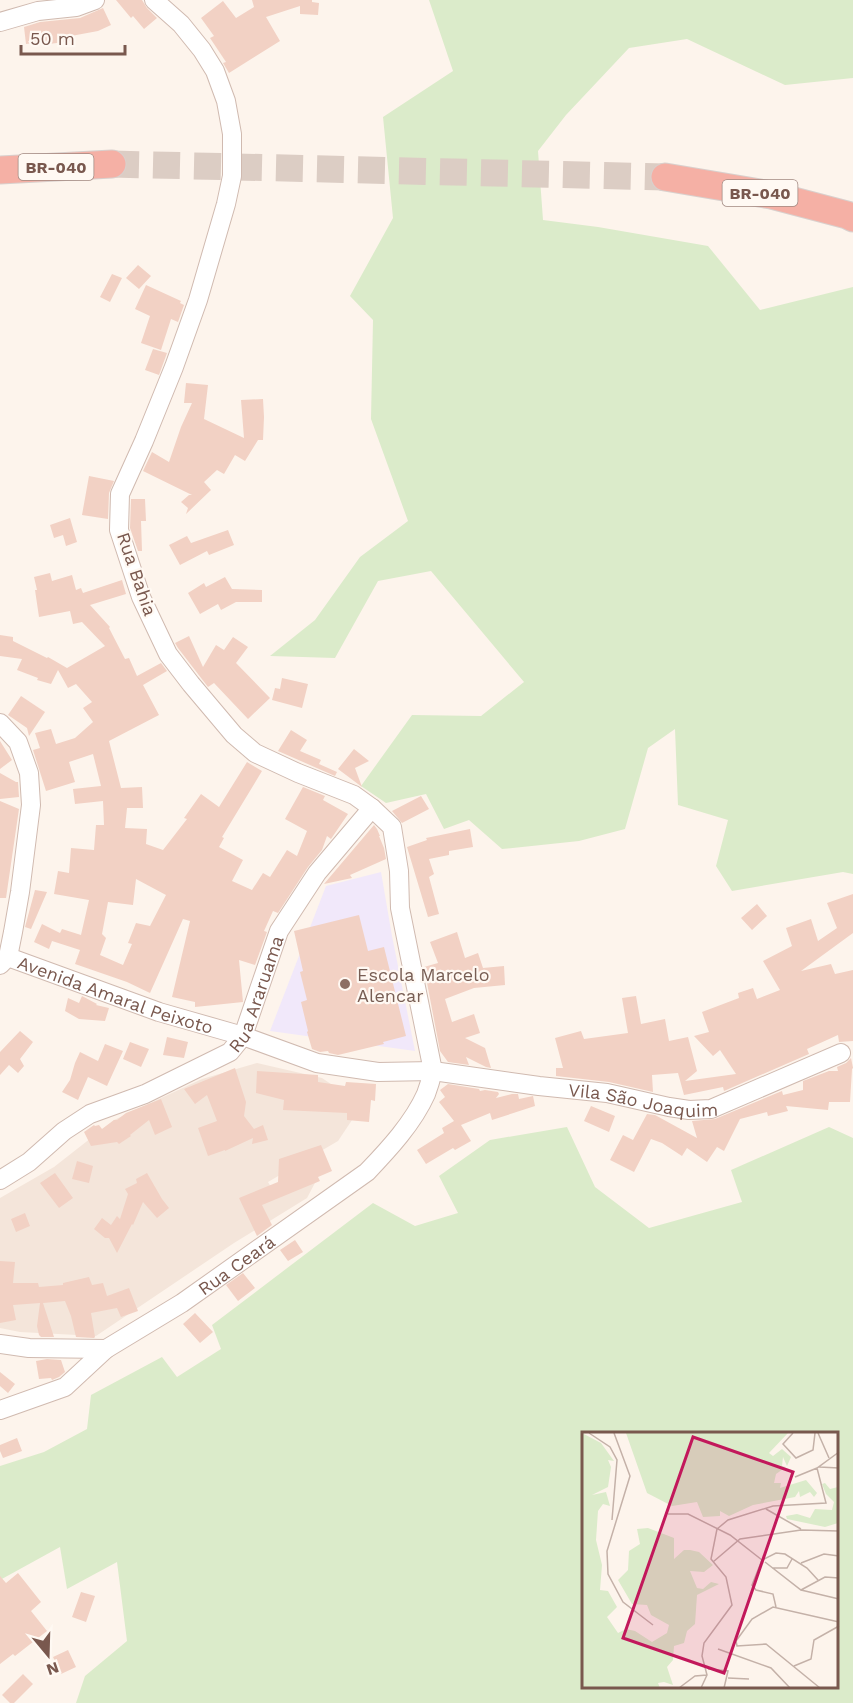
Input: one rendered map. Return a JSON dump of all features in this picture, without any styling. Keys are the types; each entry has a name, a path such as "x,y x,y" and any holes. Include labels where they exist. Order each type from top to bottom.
{"highway":[{"name":"BR-040","path":"0,170 112,164"},
{"name":"BR-040","path":"665,177 771,195 853,218"}],"street":[{"path":"0,22 38,11 75,7 95,0"},
{"name":"Rua Bahia","path":"154,0 181,24 202,50 215,72 226,101 232,134 232,176 198,300 174,367 120,494 119,530 141,597 168,654 234,735 255,753 354,795 392,827 399,871 400,908 433,1071"},
{"path":"0,723 18,742 29,773 31,805 20,892 4,961"},
{"name":"Rua Araruama","path":"0,1180 29,1162 64,1131 90,1114 146,1094 230,1052 243,1036 279,932 317,873 372,808"},
{"name":"Avenida Amaral Peixoto","path":"4,961 159,1012 243,1036 317,1063 378,1072 433,1071"},
{"name":"Vila São Joaquim","path":"433,1071 607,1093 689,1110 711,1109 841,1053"},
{"name":"Rua Ceará","path":"0,1410 65,1387 106,1348 182,1303 367,1172 388,1150 417,1111 426,1094 433,1071"},
{"path":"0,1344 29,1348 106,1348"}],"shaded area":[{"name":"Escola Marcelo Alencar","path":"381,872 415,1051 270,1031 326,886"},
{"path":"257,1063 322,1078 362,1105 338,1141 268,1182 277,1198 317,1179 307,1198 234,1243 96,1336 20,1332 0,1328 0,1198 54,1167 114,1120 202,1079"}],"green space":[{"path":"429,0 853,0 853,78 785,85 687,39 629,48 566,115 538,151 543,220 708,246 760,310 853,287 853,874 843,872 732,891 716,866 728,820 678,805 675,729 648,748 625,829 579,841 502,849 469,820 444,829 426,794 386,803 361,786 412,715 481,716 524,682 431,571 378,581 335,658 270,656 315,620 360,557 408,521 371,419 373,320 350,296 393,218 383,117 453,71"},
{"path":"567,1127 595,1187 649,1228 742,1202 731,1170 829,1127 853,1138 853,1703 76,1703 85,1676 127,1641 117,1562 67,1589 60,1547 0,1580 0,1466 44,1452 87,1429 91,1395 162,1357 177,1377 221,1349 212,1325 373,1203 415,1226 458,1213 439,1176 490,1140"}],"building":[{"path":"116,0 142,0 157,18 144,29"},
{"path":"252,0 312,0 312,2 319,3 318,15 300,14 300,6 266,17 280,41 229,73 223,63 226,62 210,38 214,36 201,18 223,1 236,18 254,7"},
{"path":"103,8 111,25 98,31 71,36 72,41 26,44 24,27 40,22 80,18"},
{"path":"138,265 151,276 139,289 126,278"},
{"path":"112,274 122,278 110,302 100,297"},
{"path":"146,285 181,301 180,303 184,305 178,322 171,319 161,350 141,343 150,316 135,309"},
{"path":"153,349 167,353 159,375 145,370"},
{"path":"186,383 208,385 204,419 244,438 241,400 263,399 264,417 263,440 258,440 245,461 235,455 224,474 217,470 204,482 211,490 186,514 188,508 181,502 192,495 143,471 152,452 169,462 192,403 184,403"},
{"path":"89,476 114,481 109,493 108,519 82,515"},
{"path":"131,499 145,499 146,521 141,521 142,551 138,551 130,528"},
{"path":"70,518 77,542 66,546 63,535 54,538 50,525"},
{"path":"228,530 234,545 209,555 207,551 180,565 169,545 187,536 191,543"},
{"path":"50,573 52,581 72,575 76,590 81,588 83,593 122,580 126,594 90,605 110,627 125,659 129,658 137,676 161,663 167,671 143,685 159,715 109,741 121,788 142,787 143,808 127,808 125,828 147,829 146,844 163,850 187,819 184,818 201,794 219,807 247,762 262,771 222,837 224,838 219,847 243,860 232,881 252,890 263,873 270,877 287,850 297,856 307,831 285,819 303,787 325,796 323,800 348,814 331,839 327,836 322,850 278,913 273,911 264,931 267,932 255,965 239,960 243,1002 195,1007 195,1002 172,997 190,921 183,919 150,993 127,982 75,964 80,950 52,941 49,949 34,942 42,924 60,933 62,929 81,935 89,900 54,894 58,871 69,873 71,848 94,850 96,825 104,825 103,801 75,804 73,789 101,786 93,754 69,762 75,782 46,791 33,750 40,748 35,733 51,729 56,744 75,738 93,722 83,708 92,702 76,684 68,688 58,670 51,684 17,670 22,659 0,656 0,635 13,637 13,641 67,668 105,646 82,622 73,624 70,611 39,617 34,577","holes":["136,879 166,895 150,926 136,923 128,943 132,944 123,965 100,955 106,938 102,934 108,902 133,905"]},
{"path":"225,577 232,589 262,590 262,602 236,602 221,610 218,604 200,614 188,593 204,583 206,587"},
{"path":"189,636 203,667 216,645 224,650 233,637 248,647 236,663 270,698 248,719 214,683 208,687 178,648 175,643"},
{"path":"282,678 308,684 302,708 272,700 275,688 280,689"},
{"path":"21,696 45,712 29,736 27,728 8,715"},
{"path":"291,730 307,740 300,751 321,760 319,764 337,772 335,776 278,751"},
{"path":"0,741 12,760 0,769"},
{"path":"354,749 369,761 355,768 362,787 338,769"},
{"path":"0,773 18,782 19,797 0,799"},
{"path":"421,796 429,809 402,823 392,811"},
{"path":"0,801 19,809 6,898 0,898"},
{"path":"374,825 380,836 386,859 350,875 352,878 324,884"},
{"path":"470,829 473,847 449,851 449,855 429,859 434,874 429,877 439,914 428,917 407,847 427,840 426,838"},
{"path":"35,890 47,892 31,929 25,927"},
{"path":"853,894 853,933 801,971 831,964 835,974 853,970 853,1041 839,1042 838,1035 807,1049 809,1054 724,1091 723,1087 684,1095 678,1073 652,1075 653,1092 609,1082 556,1076 556,1068 563,1068 555,1038 581,1031 584,1039 628,1033 622,998 636,996 641,1024 665,1019 669,1041 688,1037 697,1071 685,1081 736,1074 720,1050 713,1056 694,1036 709,1032 702,1012 739,998 738,993 753,988 757,999 780,990 763,961 792,946 786,928 811,919 818,941 837,928 827,903"},
{"path":"757,904 767,916 752,930 741,918"},
{"name":"Escola Marcelo Alencar","path":"359,915 368,951 384,947 406,1036 338,1055 328,1051 320,1052 312,1049 307,1032 301,1002 307,1000 294,931"},
{"path":"457,932 465,958 478,953 483,968 504,966 505,985 474,988 445,999 452,1022 474,1014 480,1033 465,1038 485,1048 491,1068 466,1057 469,1065 448,1062 440,1051 424,967 438,963 430,942"},
{"path":"82,996 96,1005 109,1008 105,1021 79,1019 65,1011 68,998 79,1003"},
{"path":"20,1031 33,1042 20,1059 24,1066 18,1073 9,1065 0,1075 0,1052"},
{"path":"167,1037 188,1042 184,1058 163,1055"},
{"path":"130,1042 149,1049 141,1067 123,1059"},
{"path":"105,1044 123,1051 107,1086 88,1077 78,1100 62,1092 70,1080 80,1052 98,1061"},
{"path":"851,1058 853,1068 850,1102 829,1102 828,1110 786,1106 788,1111 768,1116 767,1112 740,1119 724,1151 717,1147 707,1162 687,1148 682,1156 651,1139 634,1172 610,1160 623,1135 633,1140 647,1114 655,1115 697,1138 692,1121 715,1119 782,1091 783,1095 803,1090 803,1081 829,1071 838,1071 837,1067"},
{"path":"235,1068 246,1102 244,1116 254,1129 263,1125 268,1140 252,1144 253,1138 208,1156 198,1128 217,1121 207,1095 195,1104 184,1089"},
{"path":"257,1071 318,1075 318,1082 345,1086 346,1082 376,1084 375,1101 371,1100 369,1122 347,1120 347,1113 283,1110 284,1100 256,1093"},
{"path":"448,1084 480,1091 498,1092 496,1098 512,1094 518,1094 519,1099 533,1096 535,1106 492,1120 490,1113 461,1125 471,1141 455,1150 453,1148 426,1164 417,1150 444,1133 442,1128 454,1121 439,1102 445,1097 440,1090"},
{"path":"161,1099 172,1127 155,1135 149,1120 119,1144 117,1142 91,1146 84,1132 94,1125 99,1125 102,1129 126,1113"},
{"path":"591,1106 615,1116 609,1132 584,1121"},
{"path":"321,1145 332,1171 318,1177 320,1181 262,1205 272,1225 257,1236 239,1198 278,1182 279,1159"},
{"path":"77,1161 93,1166 89,1183 72,1179"},
{"path":"55,1173 73,1198 59,1208 40,1183"},
{"path":"147,1173 169,1208 157,1218 143,1202 117,1253 109,1238 105,1238 94,1229 102,1218 111,1225 117,1216 120,1219 128,1194 125,1189 137,1183 136,1179"},
{"path":"25,1213 30,1226 16,1232 11,1219"},
{"path":"295,1240 303,1252 288,1261 280,1250"},
{"path":"0,1261 15,1262 13,1283 38,1283 39,1287 63,1285 63,1283 89,1277 92,1285 103,1283 107,1296 129,1288 138,1311 121,1317 117,1308 91,1313 94,1338 76,1337 65,1301 43,1303 54,1337 39,1335 37,1326 40,1303 13,1305 16,1320 0,1323"},
{"path":"243,1273 255,1288 238,1301 226,1285"},
{"path":"195,1313 213,1332 200,1343 183,1324"},
{"path":"61,1360 65,1372 52,1380 51,1378 39,1379 36,1361"},
{"path":"0,1372 15,1384 8,1393 0,1386"},
{"path":"17,1438 22,1451 3,1458 0,1445"},
{"path":"18,1573 41,1602 31,1611 47,1631 15,1656 13,1654 0,1664 0,1576 6,1583"},
{"path":"81,1592 95,1596 86,1622 72,1617"},
{"path":"68,1650 76,1667 61,1674 53,1657"},
{"path":"23,1674 33,1684 14,1703 10,1703 2,1695"}],"tunnel":[{"path":"112,164 665,177"}],"place":[{"name":"Escola Marcelo Alencar","path":"345,984"}]}
